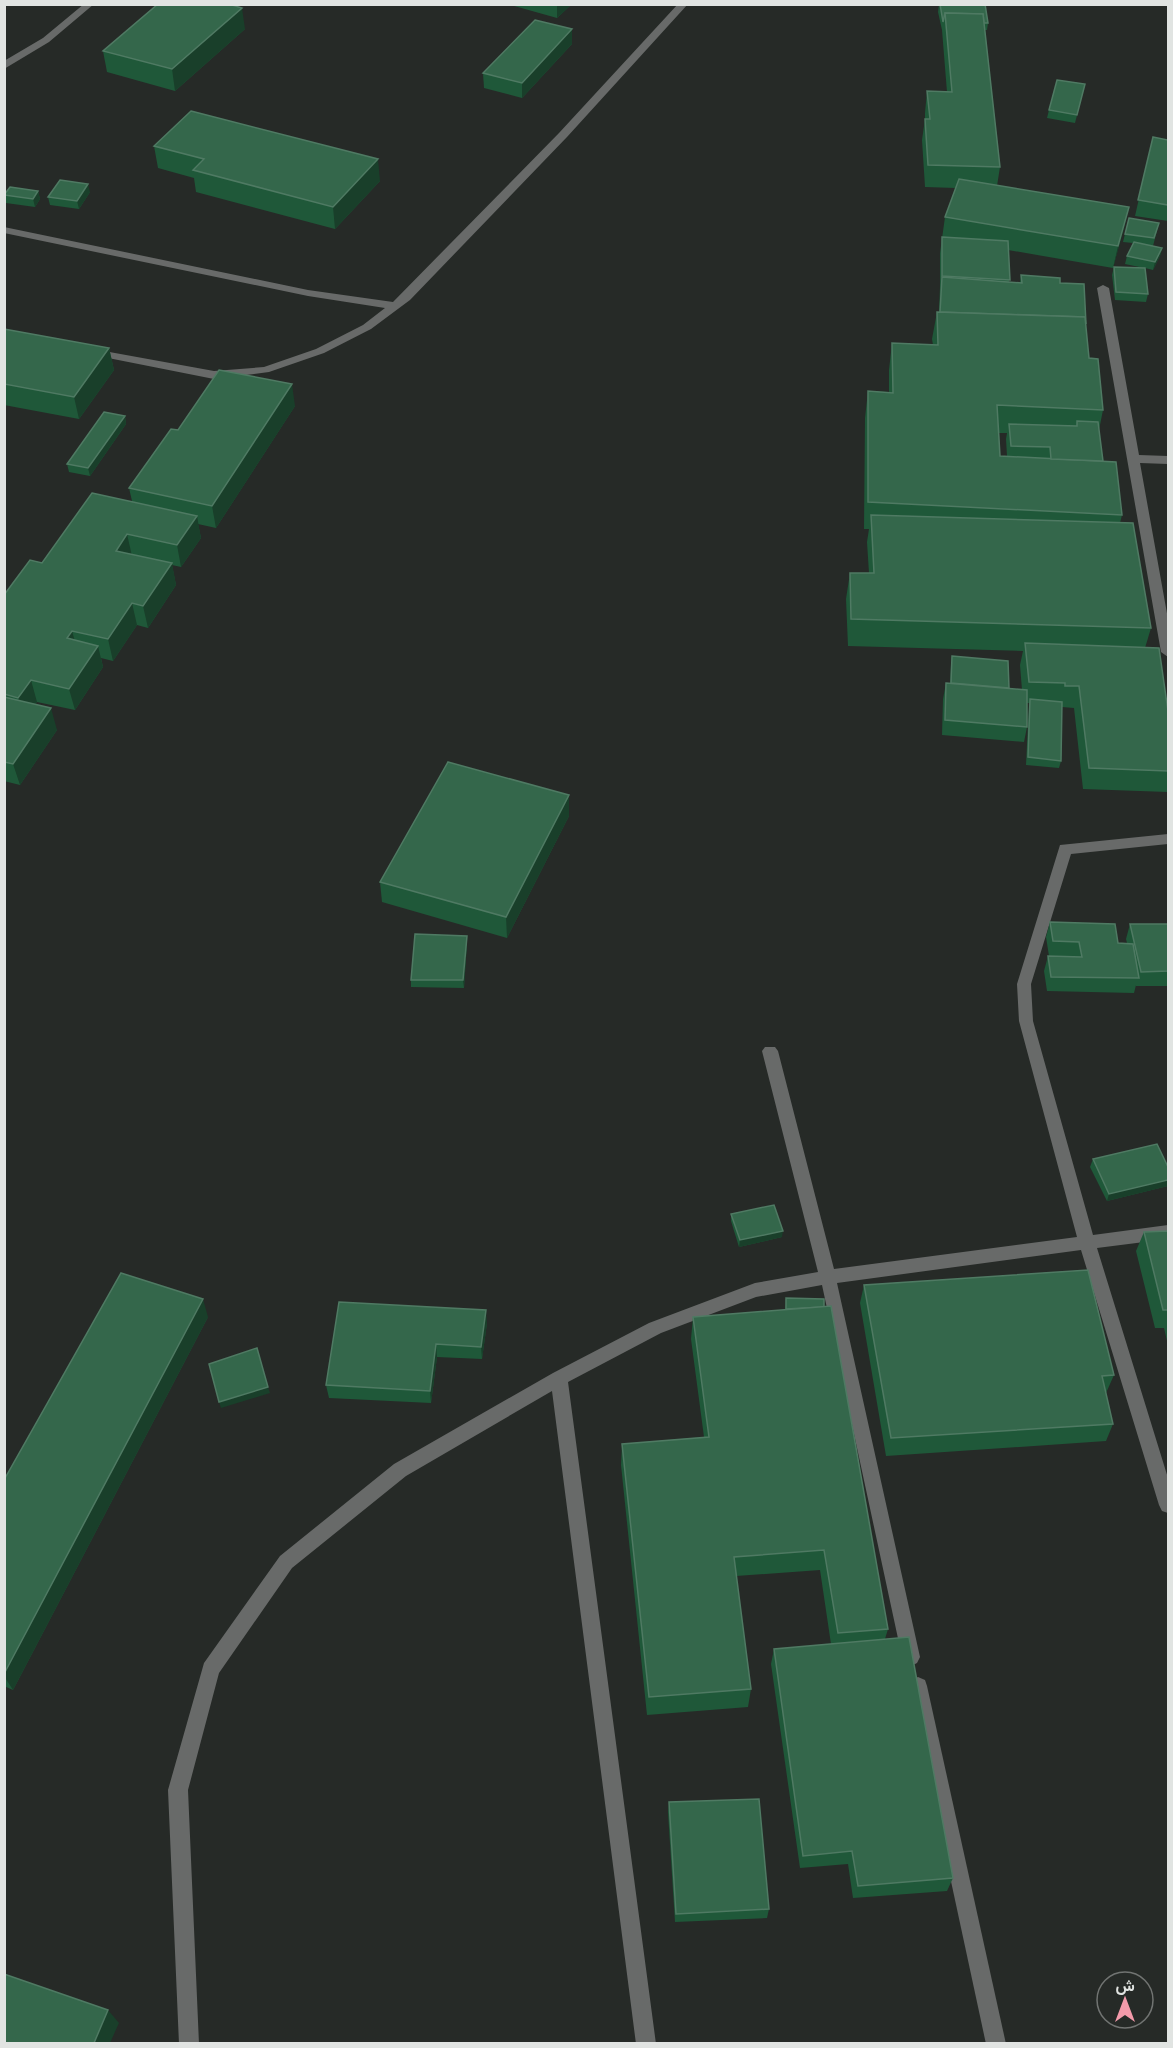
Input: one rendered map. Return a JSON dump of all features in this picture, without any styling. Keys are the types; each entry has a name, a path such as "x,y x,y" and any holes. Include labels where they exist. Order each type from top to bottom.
{"street":[{"path":"4,66 46,40 90,4"},
{"path":"81,350 214,375 265,370 320,351 367,327 394,306 547,152 684,4"},
{"path":"4,230 308,293 394,306"},
{"path":"1103,288 1168,652"},
{"path":"1134,459 1168,460"},
{"path":"1168,839 1065,849 1024,984 1026,1021 1087,1243 1168,1505"},
{"path":"770,1052 828,1276 996,2043"},
{"path":"189,2043 178,1790 211,1669 286,1563 400,1470 559,1378 655,1328 755,1290 828,1276 1168,1232"},
{"path":"559,1378 646,2043"}],"building":[{"path":"158,4 229,4 242,8 172,69 103,51"},
{"path":"940,4 985,4 988,23 984,23 983,14 945,13 943,22"},
{"path":"945,13 983,14 1000,167 928,165 925,119 930,119 927,91 952,92"},
{"path":"535,20 572,29 522,83 483,73"},
{"path":"1057,80 1085,84 1077,115 1049,110"},
{"path":"191,111 378,159 333,207 193,170 204,159 154,146"},
{"path":"1153,137 1168,140 1168,205 1138,200"},
{"path":"959,179 1129,207 1118,246 945,217"},
{"path":"60,180 88,184 77,201 48,197"},
{"path":"10,187 38,191 33,199 4,195"},
{"path":"1129,218 1159,223 1154,238 1125,234"},
{"path":"942,237 1008,241 1010,280 942,276"},
{"path":"1134,242 1162,248 1155,262 1127,256"},
{"path":"1114,267 1145,268 1148,294 1116,292"},
{"path":"1021,275 1060,278 1060,283 1084,284 1086,324 1085,317 940,312 942,277 1022,283"},
{"path":"937,312 1085,317 1089,358 1098,359 1103,410 997,405 1000,456 1116,462 1122,515 868,502 868,391 893,393 892,343 938,345"},
{"path":"4,329 109,348 74,397 4,384"},
{"path":"219,370 292,384 212,506 129,488 171,429 178,430"},
{"path":"104,412 125,416 88,468 67,464"},
{"path":"1077,421 1098,422 1103,461 1051,459 1050,447 1011,446 1009,424 1077,426"},
{"path":"92,493 197,516 177,545 127,534 116,551 172,563 143,606 132,603 108,639 72,631 67,638 98,646 69,689 31,680 18,698 4,694 4,595 30,560 42,563"},
{"path":"871,515 1133,523 1151,628 851,619 850,573 874,573"},
{"path":"1025,643 1159,648 1168,711 1168,771 1089,768 1079,686 1065,686 1065,683 1029,682"},
{"path":"952,656 1008,661 1009,688 951,683"},
{"path":"946,683 1027,690 1027,727 945,720"},
{"path":"4,697 51,708 13,764 4,762"},
{"path":"1030,699 1062,702 1061,761 1028,757"},
{"path":"448,762 569,795 506,917 380,882"},
{"path":"1050,922 1115,924 1118,943 1133,944 1139,978 1051,977 1048,956 1082,957 1079,942 1053,941"},
{"path":"1130,924 1168,924 1168,971 1141,972"},
{"path":"415,934 467,936 463,980 411,980"},
{"path":"1157,1144 1168,1167 1168,1180 1109,1194 1093,1159"},
{"path":"774,1205 783,1231 740,1240 731,1214"},
{"path":"1168,1231 1168,1310 1163,1310 1144,1232"},
{"path":"1088,1270 1114,1375 1102,1376 1113,1424 891,1438 864,1285"},
{"path":"121,1273 203,1299 4,1674 4,1480"},
{"path":"786,1298 824,1299 824,1307 786,1309"},
{"path":"339,1302 486,1310 481,1347 436,1344 430,1391 326,1385"},
{"path":"831,1306 888,1629 838,1633 824,1550 734,1557 751,1689 649,1697 622,1444 709,1437 693,1317"},
{"path":"257,1348 268,1387 219,1402 209,1364"},
{"path":"909,1637 953,1878 858,1886 852,1851 803,1856 774,1649"},
{"path":"759,1799 769,1909 676,1914 669,1802"},
{"path":"4,1974 108,2010 94,2043 4,2043"}]}
